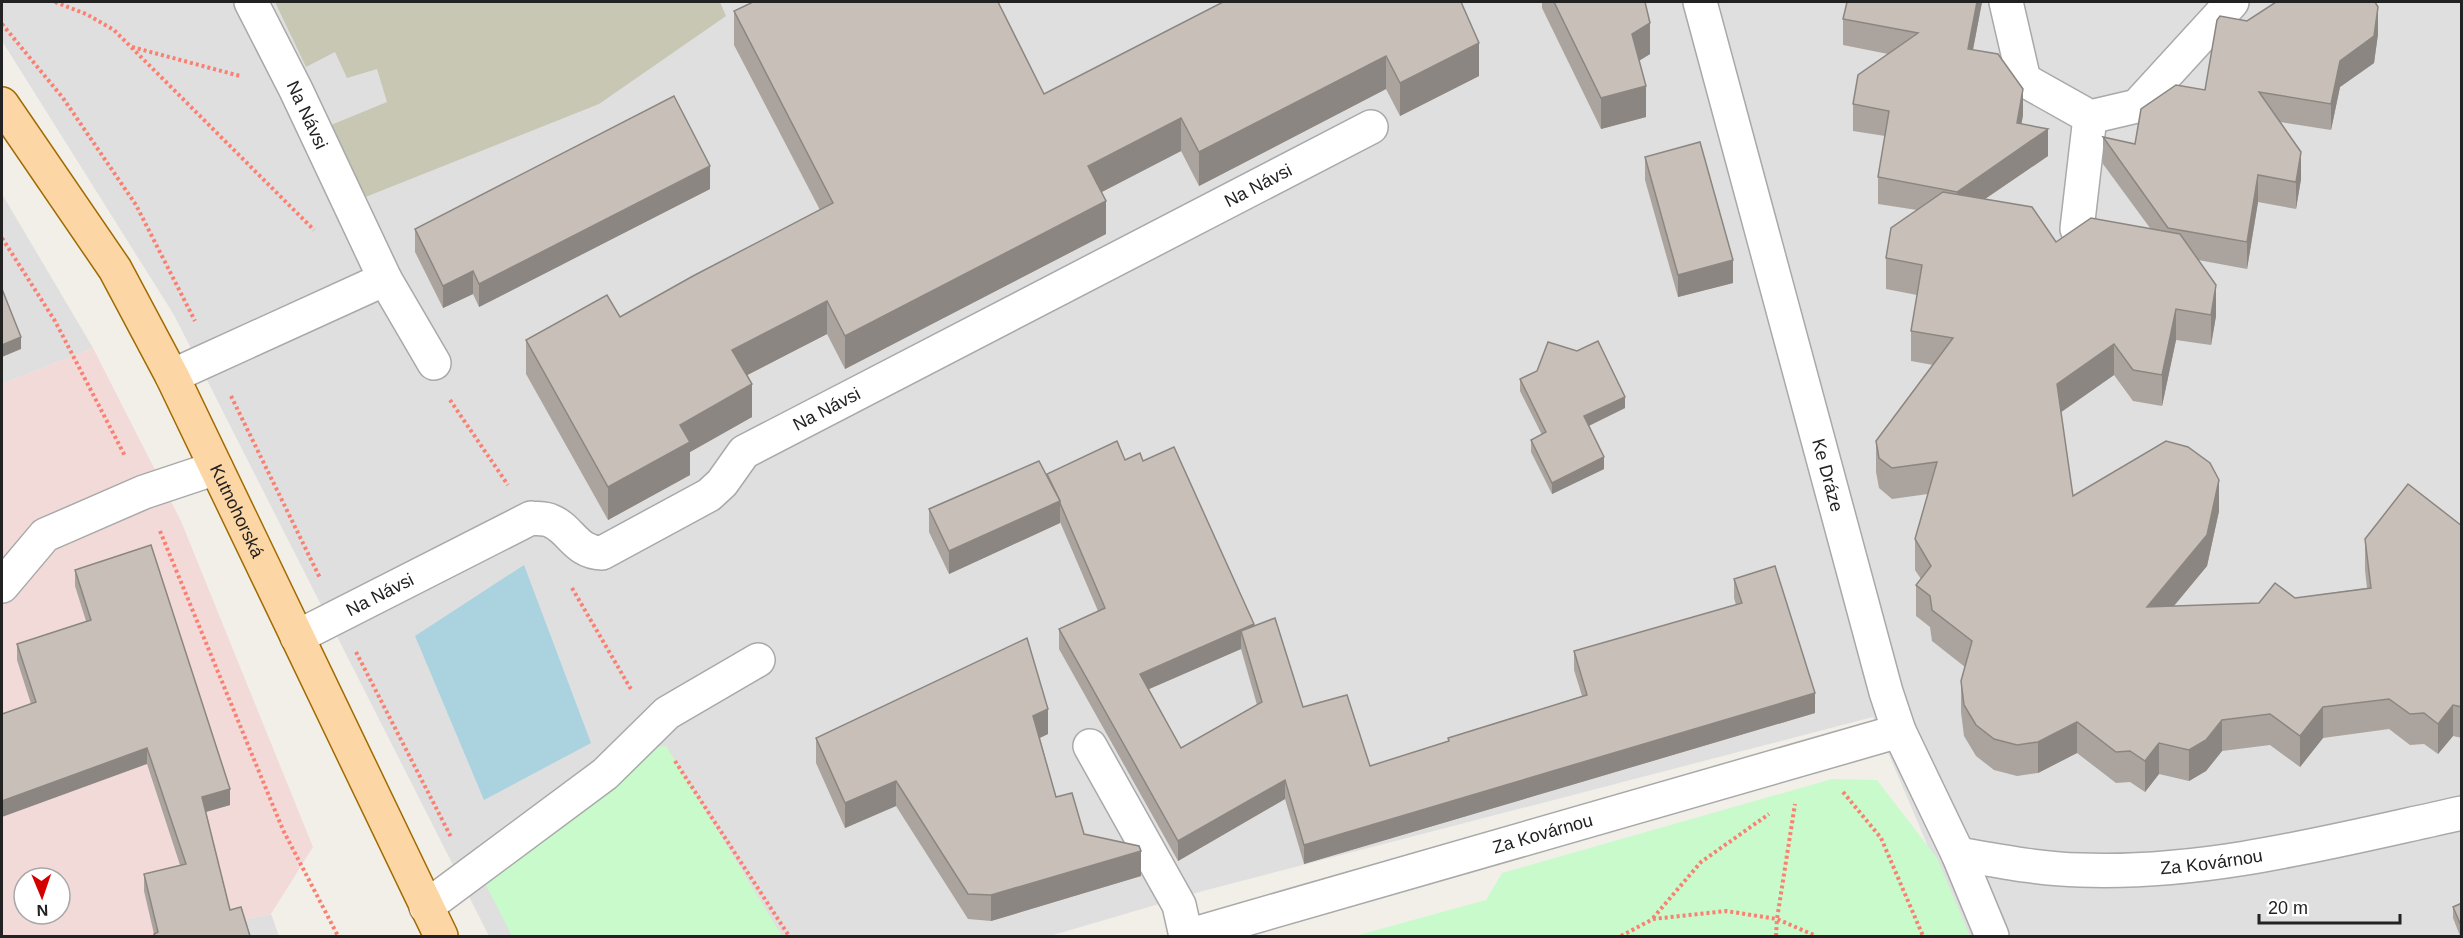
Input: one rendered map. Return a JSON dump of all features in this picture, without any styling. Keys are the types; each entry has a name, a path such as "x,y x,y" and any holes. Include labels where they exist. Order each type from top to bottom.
{"main road":[{"name":"Kutnohorská","path":"2,104 115,269 172,376 441,936"}],"street":[{"name":"Na Návsi","path":"251,2 296,90 385,279 434,363"},
{"name":"Ke Dráze","path":"1700,2 1886,692 1899,731 1958,854 1992,936"},
{"path":"2006,2 2024,80 2090,117 2137,106 2232,2"},
{"path":"2078,229 2090,117"},
{"name":"Na Návsi","path":"297,636 531,518 551,521 581,546 592,552 602,553 609,550 709,495 722,483 744,452 1371,127"},
{"path":"172,376 385,279"},
{"path":"2,585 45,535 144,492 216,468"},
{"path":"426,907 605,774 667,713 758,660"},
{"name":"Za Kovárnou","path":"1187,936 1816,772 1899,731"},
{"path":"1090,746 1179,905 1187,936"},
{"name":"Za Kovárnou","path":"1958,854 2012,863 2080,870 2150,869 2252,856 2462,813"}],"path":[{"path":"54,2 86,14 114,30 320,237"},
{"path":"129,46 296,90"},
{"path":"2,238 55,321 144,492 283,830 338,936"},
{"path":"434,363 439,384 531,518"},
{"path":"572,588 653,726 789,936"},
{"path":"1776,936 1796,795 1816,772 1838,786 1881,838 1923,936"},
{"path":"1653,919 1701,862 1777,808"},
{"path":"1621,936 1653,919 1726,911 1777,919 1816,936"}],"shaded area":[{"path":"2,2 2461,2 2461,936 1966,936 1873,717 1203,891 1050,936 489,936 174,315 2,41"},
{"path":"275,2 720,2 726,16 599,104 363,198 331,125 387,102 377,69 347,78 335,52 306,67"},
{"path":"2,194 93,348 2,384"},
{"path":"93,348 181,521 313,847 271,914 169,936 2,936 2,384"},
{"path":"271,914 279,936 169,936"}],"green space":[{"path":"666,746 782,936 512,936 485,883 657,747"},
{"path":"1832,779 1877,780 1937,858 1970,936 1355,936 1486,900 1502,873"}],"water":[{"path":"524,565 591,743 484,800 415,636"}],"building":[{"path":"753,2 998,2 1044,94 1223,2 1461,2 1479,43 1400,83 1386,56 1199,152 1181,118 1088,166 1106,201 845,336 827,301 732,350 752,384 680,425 690,442 608,487 526,340 607,295 620,317 833,203 734,11"},
{"path":"1554,2 1645,2 1650,23 1632,34 1646,86 1601,98"},
{"path":"1847,2 1977,2 1968,49 1998,54 2023,89 2017,123 2048,129 1957,192 1878,177 1889,111 1853,104 1858,75 1918,33 1843,19"},
{"path":"2276,2 2375,2 2378,7 2374,36 2340,61 2331,104 2259,92 2301,152 2296,182 2258,175 2247,242 2168,228 2103,137 2135,144 2141,109 2176,85 2205,90 2217,20 2220,16 2247,21"},
{"path":"674,96 710,166 479,284 473,271 443,286 415,229"},
{"path":"1700,142 1733,260 1678,275 1645,157"},
{"path":"1943,192 2032,207 2056,242 2091,218 2180,234 2216,285 2211,315 2176,309 2162,375 2133,370 2114,344 2057,384 2073,496 2166,441 2188,447 2210,463 2219,480 2207,535 2147,607 2259,603 2275,583 2295,598 2371,588 2365,539 2408,484 2462,526 2462,707 2453,705 2438,724 2424,713 2410,714 2389,699 2323,707 2300,736 2270,714 2222,720 2206,740 2189,750 2159,743 2145,761 2130,751 2116,752 2077,722 2038,742 2017,745 1994,739 1976,725 1964,705 1961,681 1972,641 1932,610 1930,596 1916,585 1931,566 1915,539 1937,462 1892,468 1879,458 1876,441 1953,338 1911,331 1922,265 1886,258 1891,228"},
{"path":"2,289 21,337 2,345"},
{"path":"1598,341 1625,397 1584,416 1604,457 1552,483 1531,440 1546,432 1520,379 1537,371 1548,342 1577,351"},
{"path":"1117,441 1125,460 1140,453 1143,461 1174,447 1254,624 1140,674 1181,748 1262,702 1241,631 1275,618 1303,707 1347,695 1370,766 1449,741 1448,738 1587,695 1574,651 1742,603 1734,579 1775,566 1815,693 1304,845 1285,780 1178,841 1059,629 1105,608 1047,474"},
{"path":"1039,461 1060,501 949,551 929,509"},
{"path":"151,545 230,789 202,797 230,910 241,907 250,936 155,936 154,934 158,932 144,874 186,864 147,748 2,801 2,714 36,702 17,644 91,620 75,570"},
{"path":"1027,638 1048,709 1033,716 1056,797 1072,793 1084,834 1139,846 1141,851 991,895 968,894 896,781 845,803 816,738"},
{"path":"2462,903 2462,928 2453,907"}]}
